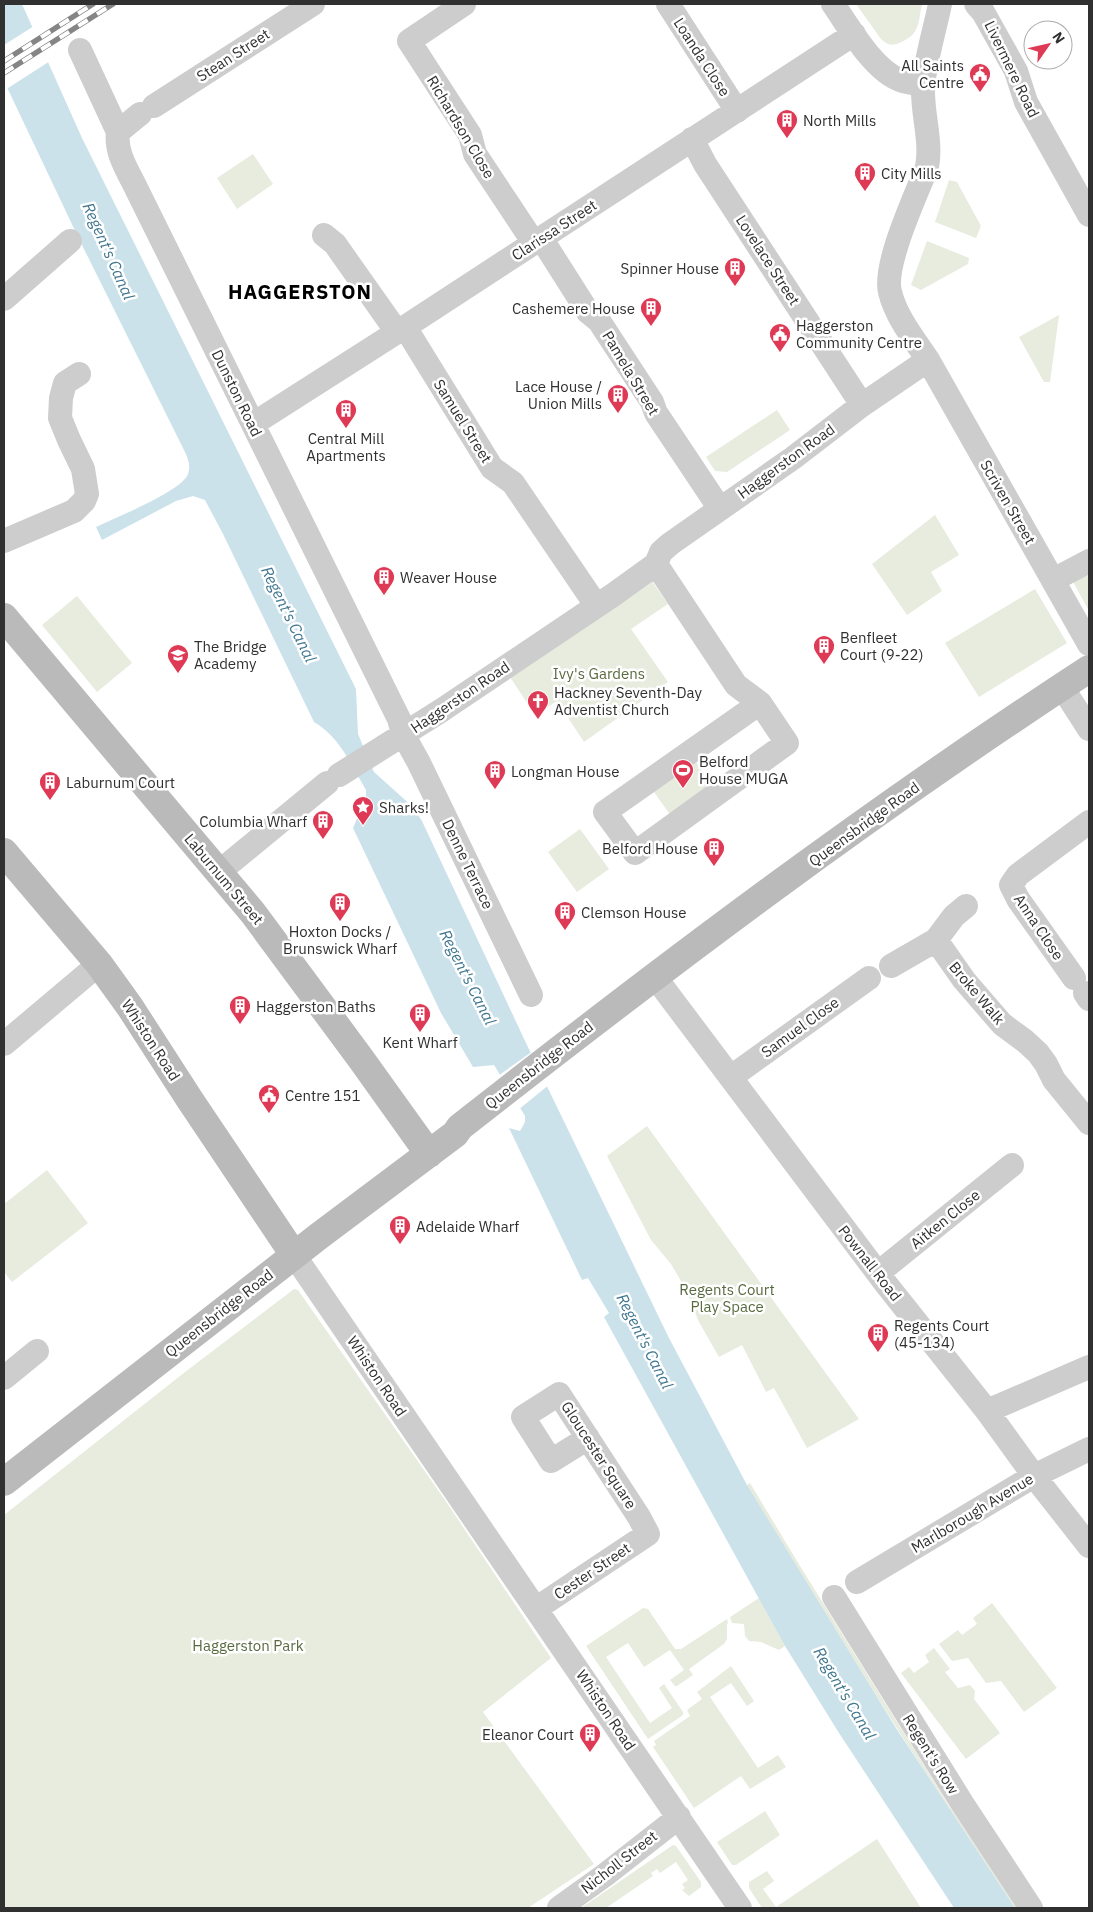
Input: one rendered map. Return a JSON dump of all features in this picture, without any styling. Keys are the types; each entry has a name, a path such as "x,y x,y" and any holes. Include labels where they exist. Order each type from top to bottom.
{"main road":[{"name":"Laburnum Street","path":"4,616 219,872 278,947 429,1154"},
{"name":"Queensbridge Road","path":"4,1482 294,1255 455,1134 460,1127 553,1054 655,977 885,807 1089,669"},
{"name":"Whiston Road","path":"4,852 99,964 130,1007 294,1255"}],"street":[{"name":"Stean Street","path":"118,132 147,110 313,4"},
{"name":"Richardson Close","path":"464,4 408,40 470,135 475,154 538,240"},
{"name":"Loanda Close","path":"668,4 737,111"},
{"path":"833,4 884,71 900,80 924,85"},
{"path":"928,360 901,317 890,293 888,281 894,251 929,155 923,111 924,85 940,4"},
{"name":"Livermere Road","path":"976,4 983,12 1016,71 1026,102 1089,214"},
{"name":"Clarissa Street","path":"253,424 401,330 854,34"},
{"name":"Dunston Road","path":"80,50 118,132 118,151 399,719 403,734"},
{"name":"Lovelace Street","path":"692,139 705,164 862,405"},
{"name":"Samuel Street","path":"324,235 335,244 401,330 492,468 513,483 596,605"},
{"name":"Pamela Street","path":"538,240 588,312 599,320 652,402 656,413 720,509"},
{"path":"4,299 70,241"},
{"name":"Haggerston Road","path":"219,872 333,779 442,710 656,564 660,552 670,544 793,458 862,405 928,360"},
{"name":"Scriven Street","path":"928,360 1089,644"},
{"path":"4,541 74,511 84,501 87,494 83,468 68,440 60,418 61,398 66,383 79,374"},
{"path":"1053,580 1089,561"},
{"path":"656,564 736,685 760,703 787,742 634,853 606,812 760,703"},
{"path":"1062,687 1089,729"},
{"name":"Denne Terrace","path":"403,734 419,763 531,995"},
{"name":"Anna Close","path":"1082,990 1018,899 1011,885 1018,875 1089,822"},
{"path":"891,966 936,940 954,916 966,906"},
{"name":"Broke Walk","path":"936,940 964,980 1002,1024 1038,1053 1054,1080 1089,1123"},
{"path":"4,1044 99,964"},
{"name":"Pownall Road","path":"655,977 878,1273 987,1411 1034,1476 1089,1546"},
{"name":"Samuel Close","path":"731,1077 869,978"},
{"name":"Aitken Close","path":"878,1273 1012,1165"},
{"name":"Whiston Road","path":"294,1255 537,1608 740,1908"},
{"path":"4,1378 37,1351"},
{"path":"987,1411 1089,1367"},
{"name":"Gloucester Square","path":"588,1438 551,1461 523,1417 559,1394 639,1518 648,1534"},
{"name":"Marlborough Avenue","path":"857,1582 1034,1476 1089,1449"},
{"name":"Cester Street","path":"537,1608 648,1534"},
{"name":"Regent's Row","path":"834,1597 962,1803 1031,1908"},
{"name":"Nicholl Street","path":"559,1908 605,1875 679,1817"}],"green space":[{"path":"856,4 922,4 917,28 906,40 892,45 887,44 881,39"},
{"path":"253,154 273,184 237,209 217,178"},
{"path":"949,180 957,182 981,226 976,238 935,222"},
{"path":"927,241 969,258 968,264 921,290 911,285"},
{"path":"1059,315 1050,382 1044,382 1019,337"},
{"path":"777,410 790,430 727,472 715,471 706,457"},
{"path":"935,515 959,555 931,572 942,591 907,615 872,564"},
{"path":"1084,570 1089,579 1089,611 1071,578"},
{"name":"Ivy's Gardens","path":"651,580 668,604 631,629 668,682 584,742 557,701 535,715 510,677"},
{"path":"1035,589 1067,643 979,697 945,643"},
{"path":"77,596 132,663 97,692 42,625"},
{"name":"Belford House MUGA","path":"696,762 713,787 671,816 654,792"},
{"path":"580,829 609,869 577,892 548,852"},
{"name":"Regents Court Play Space","path":"647,1126 859,1419 807,1448 774,1388 766,1392 742,1345 719,1357 699,1322 685,1288 671,1264 651,1240 607,1156"},
{"path":"47,1170 88,1223 12,1282 4,1272 4,1204"},
{"name":"Haggerston Park","path":"294,1289 298,1290 445,1500 551,1658 483,1712 594,1864 528,1908 4,1908 4,1515 185,1372"},
{"path":"750,1483 948,1804 1018,1908 1015,1908 982,1859 886,1712 762,1512 747,1485"},
{"path":"759,1598 785,1646 779,1650 761,1642 749,1641 745,1636 744,1624 732,1623 730,1617"},
{"path":"992,1603 1057,1688 1024,1712 1001,1681 986,1683 968,1658 952,1661 939,1644 958,1630 962,1635 977,1624 973,1618"},
{"path":"643,1608 648,1609 675,1649 681,1649 727,1619 728,1623 727,1639 724,1644 689,1669 693,1675 677,1686 670,1680 684,1670 670,1650 644,1667 628,1643 606,1657 650,1723 672,1708 659,1688 664,1684 683,1712 683,1715 648,1739 586,1646"},
{"path":"934,1648 950,1669 945,1672 958,1688 970,1685 975,1691 974,1699 1000,1733 966,1759 901,1673 909,1667 914,1673 929,1662 925,1655"},
{"path":"731,1666 754,1701 747,1706 731,1683 710,1697 758,1768 778,1755 786,1767 750,1789 741,1776 694,1808 653,1747 656,1745 654,1741 690,1716 687,1710 702,1699 697,1692"},
{"path":"765,1811 780,1835 736,1865 732,1865 717,1842"},
{"path":"877,1839 921,1908 762,1908 749,1888 749,1882 767,1871 774,1881 763,1889 776,1907"},
{"path":"673,1845 676,1846 701,1882 701,1887 689,1896 682,1890 685,1888 682,1884 688,1880 676,1862 660,1873 657,1869 651,1873 653,1876 606,1908 581,1908"}],"water":[{"name":"Regent's Canal","path":"4,4 22,4 82,138 356,689 358,734 374,772 413,807 422,821 526,1043 669,1338 747,1485 896,1728 1015,1908 954,1908 839,1733 785,1646 604,1317 609,1313 588,1278 582,1280 509,1128 520,1131 525,1122 525,1116 494,1065 473,1067 441,1013 353,828 366,797 366,790 338,744 331,735 314,722 205,500 193,496 176,501 102,540 96,527 174,488 188,474 189,463 4,81"}],"pier":[{"path":"34,26 50,61 5,90 4,45"},
{"path":"533,1051 550,1084 518,1110 498,1076"}],"railway":[{"path":"4,61 93,4"},
{"path":"4,73 113,4"}],"place":[{"name":"All Saints Centre","path":"980,93"},
{"name":"North Mills","path":"787,139"},
{"name":"City Mills","path":"865,192"},
{"name":"Spinner House","path":"735,287"},
{"name":"Cashemere House","path":"651,327"},
{"name":"Haggerston Community Centre","path":"780,353"},
{"name":"Lace House / Union Mills","path":"618,414"},
{"name":"Central Mill Apartments","path":"346,429"},
{"name":"Weaver House","path":"384,596"},
{"name":"Benfleet Court (9-22)","path":"824,665"},
{"name":"The Bridge Academy","path":"178,674"},
{"name":"Hackney Seventh-Day Adventist Church","path":"538,720"},
{"name":"Belford House MUGA","path":"683,789"},
{"name":"Longman House","path":"495,790"},
{"name":"Laburnum Court","path":"50,801"},
{"name":"Sharks!","path":"363,826"},
{"name":"Columbia Wharf","path":"323,840"},
{"name":"Belford House","path":"714,867"},
{"name":"Hoxton Docks / Brunswick Wharf","path":"340,922"},
{"name":"Clemson House","path":"565,931"},
{"name":"Haggerston Baths","path":"240,1025"},
{"name":"Kent Wharf","path":"420,1033"},
{"name":"Centre 151","path":"269,1114"},
{"name":"Adelaide Wharf","path":"400,1245"},
{"name":"Regents Court (45-134)","path":"878,1353"},
{"name":"Eleanor Court","path":"590,1753"}],"district":[{"name":"HAGGERSTON","path":"300,291"}]}
